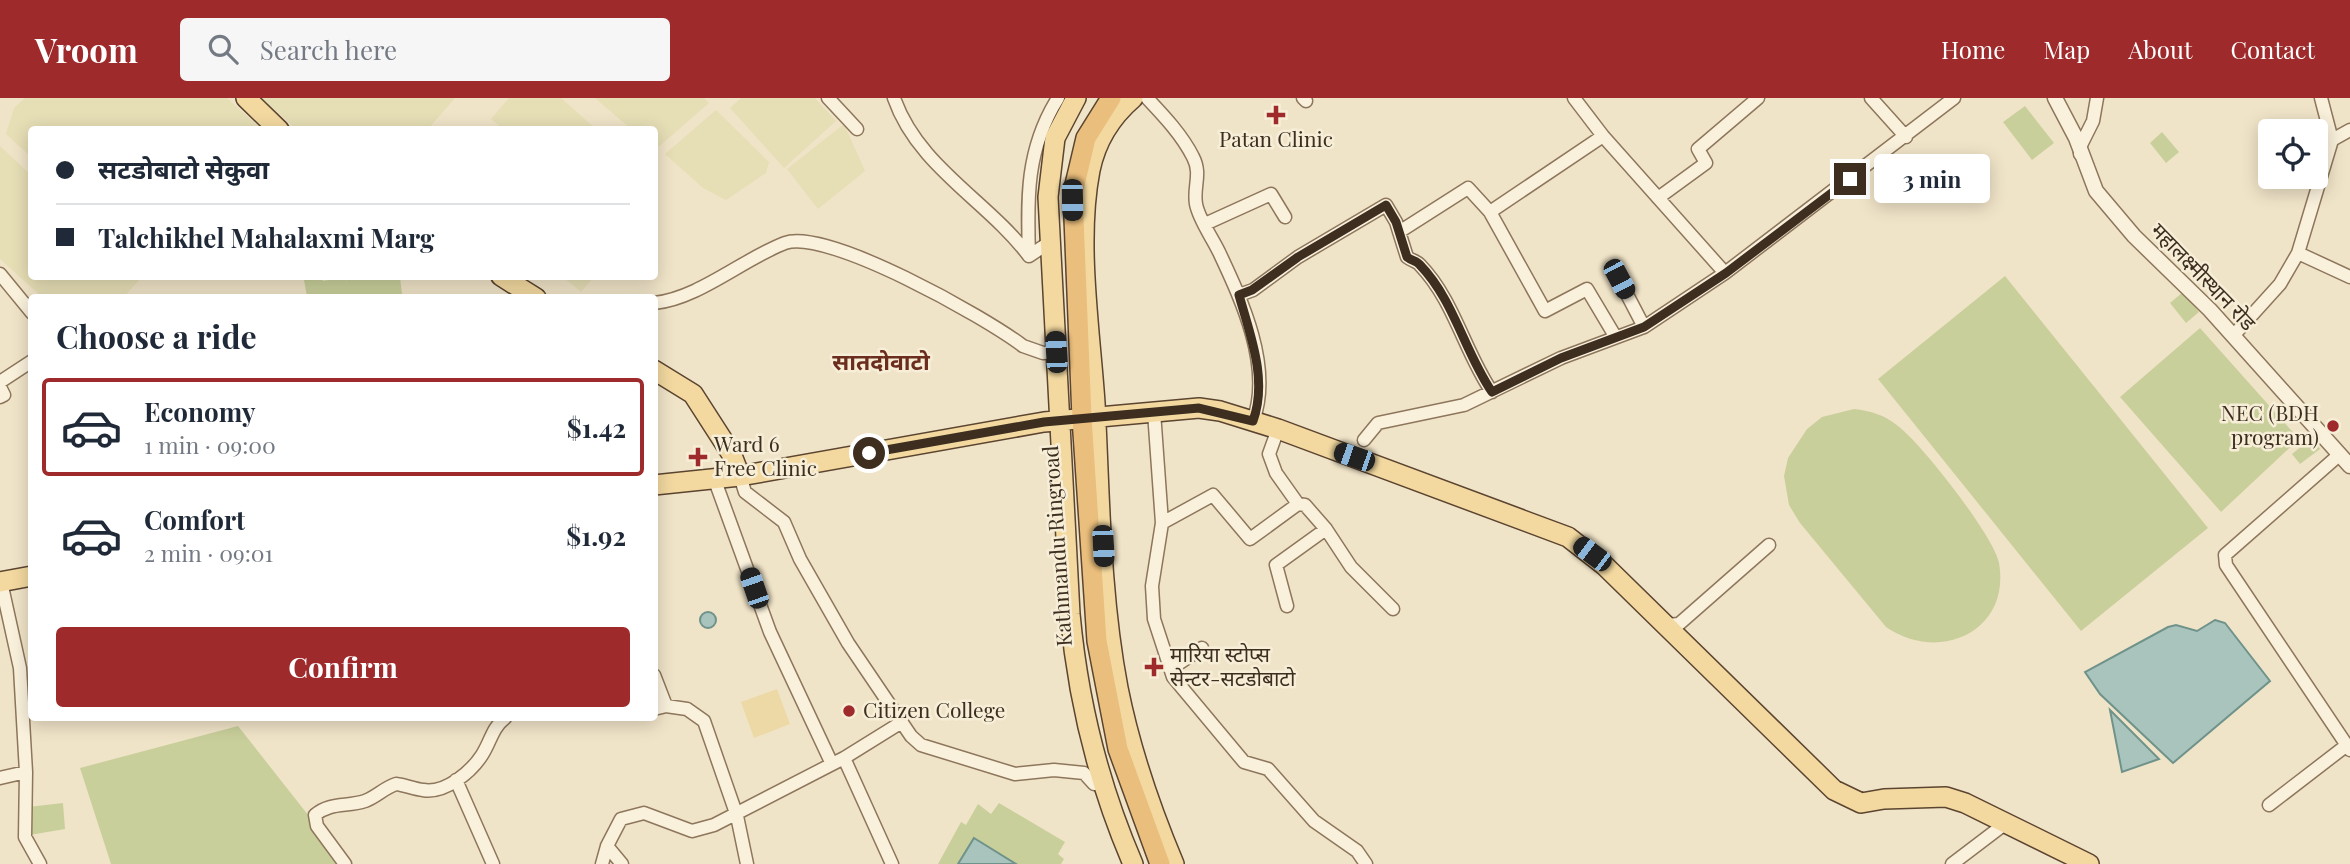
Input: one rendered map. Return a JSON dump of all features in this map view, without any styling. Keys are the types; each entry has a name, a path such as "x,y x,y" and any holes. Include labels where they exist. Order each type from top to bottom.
{"highway":[{"name":"Kathmandu Ringroad","path":"1093,98 1071,139 1062,178 1062,243 1094,616 1103,680 1124,769 1160,864"},
{"name":"Kathmandu Ringroad","path":"1111,98 1086,138 1073,186 1080,582 1092,682 1110,760 1148,864"}],"main road":[{"path":"246,98 275,126"},
{"path":"1076,98 1059,128 1052,149 1048,197 1056,352 1077,419 1106,593 1118,686 1144,785 1174,864"},
{"path":"1133,98 1116,115 1101,139 1088,183 1087,275 1077,419 1073,647 1084,716 1102,783 1133,864"},
{"path":"508,280 530,294"},
{"path":"658,372 693,394 731,453 740,475"},
{"path":"658,485 740,475 1077,419 1199,408 1253,421 1555,531 1592,554 1834,790 1861,803 1884,799 1946,797 2089,864"},
{"path":"0,582 28,577"}],"street":[{"path":"828,98 857,128"},
{"path":"894,98 914,135 958,188 1030,256"},
{"path":"1030,256 1030,170 1042,128 1058,98"},
{"path":"1147,98 1181,137 1195,160 1199,178 1195,202 1239,295 1259,366 1257,411 1253,421"},
{"path":"1574,98 1603,136 1726,273"},
{"path":"1658,198 1706,163 1698,149 1758,98"},
{"path":"1871,98 1906,136"},
{"path":"1364,440 1378,423 1464,405 1561,358 1644,327 1726,273 1954,98"},
{"name":"महालक्ष्मीस्थान रोड","path":"2055,98 2076,138 2080,155 2096,191 2103,200 2233,336 2350,466"},
{"path":"2080,155 2080,147 2093,121 2097,98"},
{"path":"2233,336 2280,284 2298,253 2332,140 2321,98"},
{"path":"2332,140 2350,130"},
{"path":"1490,212 1603,136"},
{"path":"1399,232 1468,188 1490,212 1545,311 1587,289 1615,336"},
{"path":"1205,224 1271,194 1285,217"},
{"path":"1239,295 1263,284 1298,257 1386,205 1407,257 1419,262 1450,309 1468,353 1492,392"},
{"path":"658,303 672,301 743,262 786,243 811,240 897,273 1023,346 1043,353 1056,352"},
{"path":"1030,256 1050,242"},
{"path":"2298,253 2350,277"},
{"path":"0,274 28,308"},
{"path":"1619,279 1644,327"},
{"path":"0,397 4,395 0,384 28,364"},
{"path":"1154,412 1162,523 1152,586 1154,619 1174,677 1244,762 1268,769 1314,821 1357,851 1366,864"},
{"path":"1278,429 1269,454 1276,473 1298,504"},
{"path":"2269,805 2348,747 2226,565 2225,555 2339,455"},
{"path":"740,475 746,492 785,522 800,559 848,643 911,736 921,745 1015,774 1065,770 1084,773 1094,784 1102,783"},
{"path":"714,478 770,632 892,864"},
{"path":"1162,523 1213,495 1238,521 1250,539 1298,504 1305,505 1326,529 1352,567 1393,609"},
{"path":"1287,606 1276,565 1326,529"},
{"path":"1666,625 1679,624 1769,545"},
{"path":"0,582 20,668 26,772 25,837 40,864"},
{"path":"1172,668 1202,648"},
{"path":"660,708 687,709 704,721 737,816 747,864"},
{"path":"345,864 313,819 322,809 368,800 396,784 434,790 456,780 483,754 493,730 502,721"},
{"path":"602,864 607,846 621,819 644,813 692,831 737,816 902,722"},
{"path":"0,778 26,772"},
{"path":"456,780 493,864"},
{"path":"1957,860 2006,823"},
{"path":"607,846 622,864"},
{"path":"1957,860 1975,864"}],"shaded area":[{"path":"25,98 227,98 259,126 28,126 28,154 6,134 14,108"},
{"path":"261,98 455,98 431,126 292,126"},
{"path":"509,98 561,98 593,126 499,126 491,119"},
{"path":"595,98 704,98 709,103 658,147 658,126 628,126"},
{"path":"741,98 815,98 836,121 784,168 730,108"},
{"path":"716,110 769,162 766,173 726,200 703,188 665,154"},
{"path":"844,124 865,171 818,209 787,169"},
{"path":"0,146 28,172 28,280 139,280 127,294 39,294 0,259"},
{"path":"567,280 591,280 581,292"}],"green space":[{"path":"2025,106 2054,143 2032,160 2003,122"},
{"path":"2162,132 2179,152 2166,163 2150,143"},
{"path":"2005,276 2208,528 2081,631 1878,379"},
{"path":"304,280 400,280 402,294 306,294"},
{"path":"2183,292 2199,312 2186,323 2170,303"},
{"path":"2200,328 2299,439 2221,512 2120,397"},
{"path":"1854,409 1883,416 1909,436 1971,512 1994,550 1999,563 2000,587 1994,607 1983,623 1967,634 1949,641 1928,642 1907,638 1886,627 1800,523 1789,505 1784,476 1788,458 1807,429 1822,417"},
{"path":"2312,438 2320,449 2300,464 2292,454"},
{"path":"238,726 342,858 343,864 111,864 80,768"},
{"path":"63,803 65,829 30,835 28,807"},
{"path":"999,803 1065,842 1058,854 1064,859 1061,864 938,864 961,822 966,825 978,804 991,814"}],"sand":[{"path":"777,689 790,724 754,738 741,702"}],"water":[{"path":"708,612 714,614 714,626 708,628 702,626 700,620 702,614"},
{"path":"2215,620 2225,623 2270,681 2173,763 2100,694 2085,672 2168,627 2176,625 2197,631"},
{"path":"2110,710 2159,759 2122,772"},
{"path":"974,838 1016,864 958,864"}],"place":[{"name":"Patan Clinic","path":"1276,115"},
{"name":"NEC (BDH program)","path":"2333,426"},
{"name":"Ward 6 Free Clinic","path":"698,457"},
{"name":"मारिया स्टोप्स सेन्टर-सटडोबाटो","path":"1154,667"},
{"name":"Citizen College","path":"849,711"}],"district":[{"name":"सातदोवाटो","path":"881,362"}],"route":[{"path":"869,453 1044,422 1109,415 1199,408 1253,421 1257,411 1259,366 1239,295 1252,290 1298,257 1386,205 1396,222 1407,257 1419,262 1450,309 1468,353 1492,392 1561,358 1644,327 1726,273 1850,179"}]}
